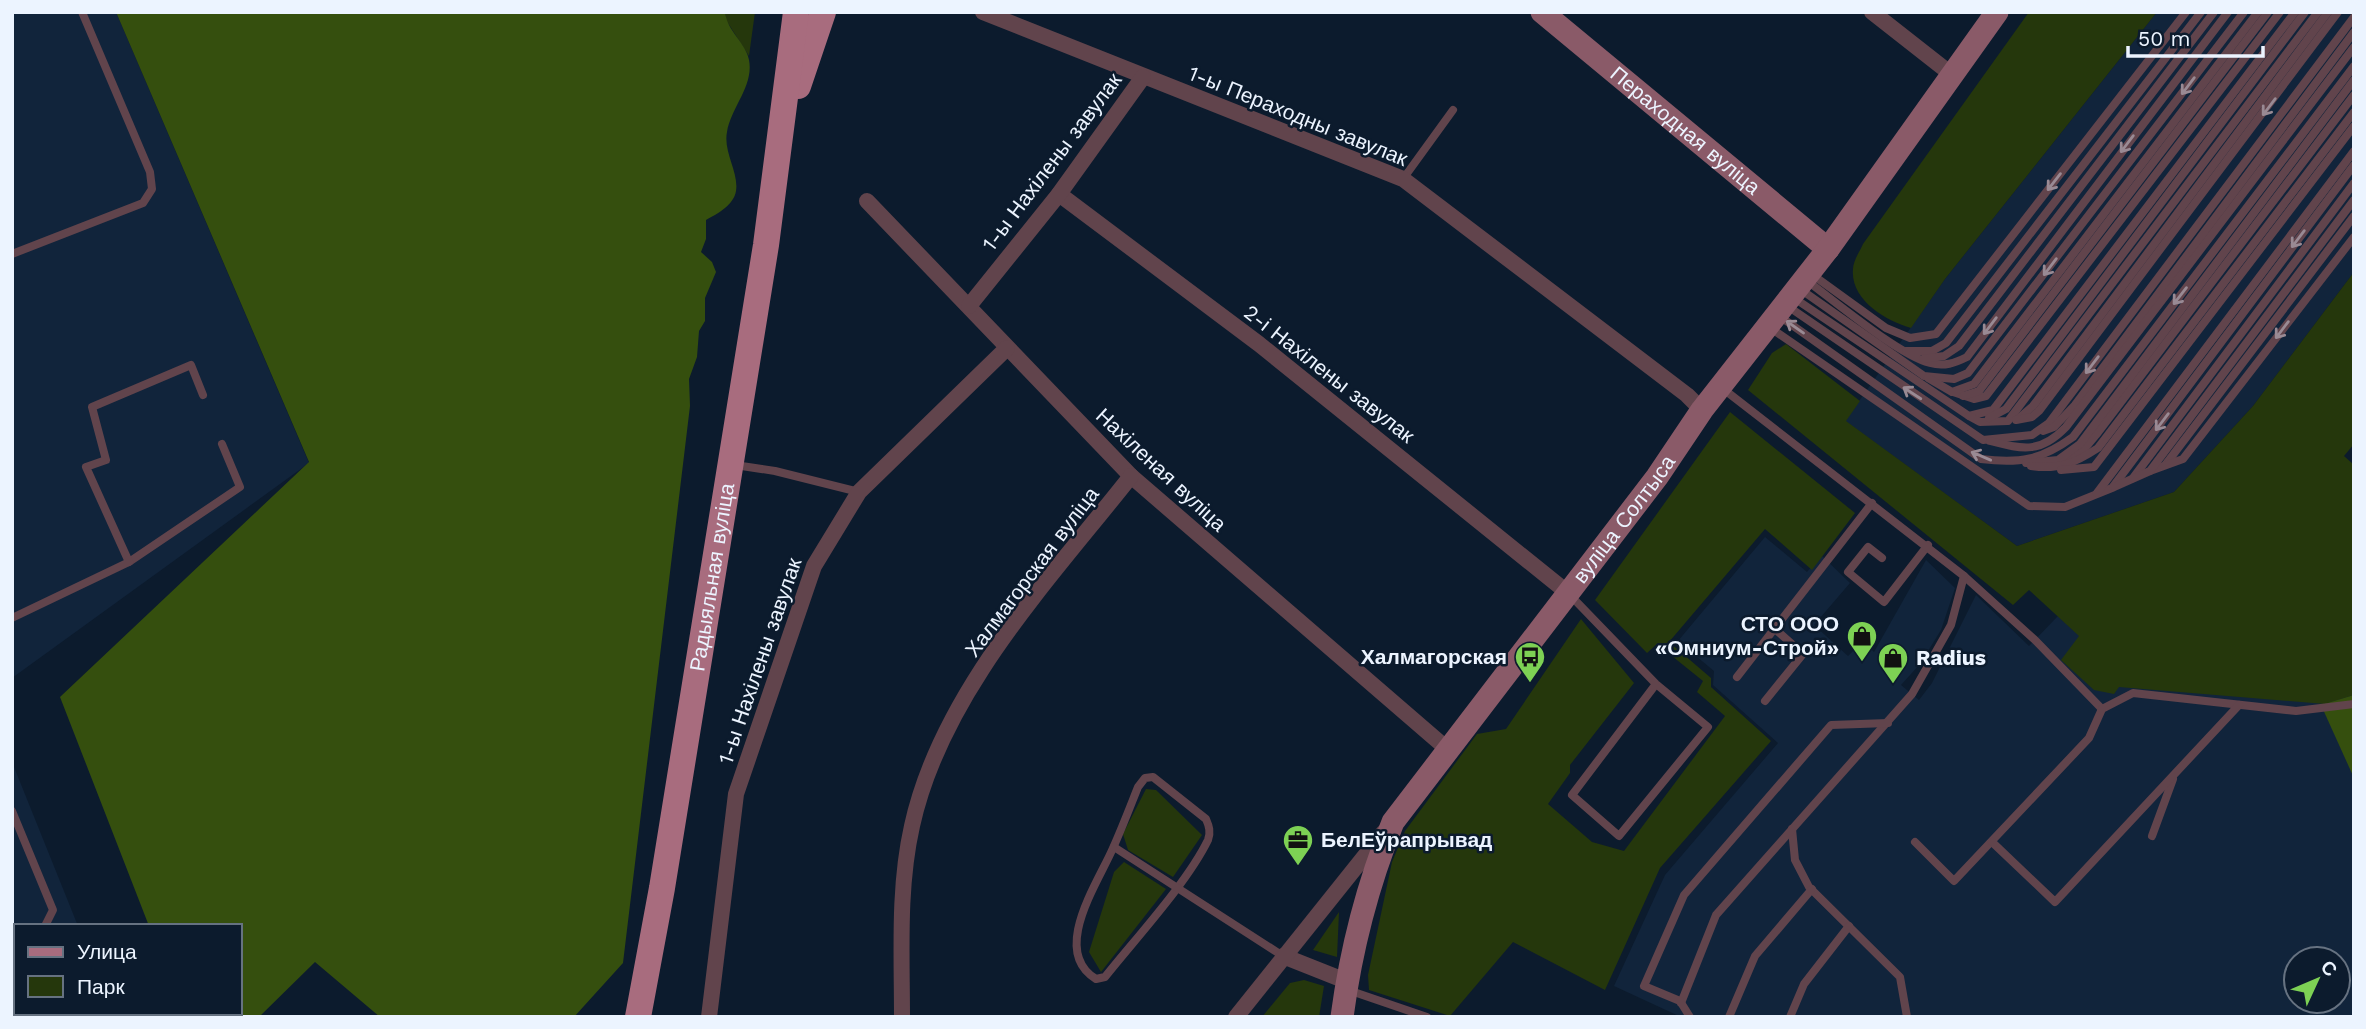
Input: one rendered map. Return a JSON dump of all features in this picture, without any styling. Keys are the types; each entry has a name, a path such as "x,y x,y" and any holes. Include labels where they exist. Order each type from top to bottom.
{"main road":[{"name":"Радыяльная вуліца","path":"638,1017 664,875 730,464 781,137 796,12"},
{"name":"Радыяльная вуліца","path":"781,137 823,12"},
{"name":"Пераходная вуліца","path":"1542,12 1828,250"},
{"name":"вуліца Солтыса","path":"1393,822 1446,748 1657,477 1702,410 1828,250 1997,12"},
{"path":"1342,1017 1346,985 1371,876 1393,822"}],"street":[{"name":"1-ы Пераходны завулак","path":"984,12 1403,178 1687,395 1702,410"},
{"path":"1872,12 1951,74"},
{"name":"1-ы Нахілены завулак","path":"969,306 1059,194 1143,76"},
{"name":"2-і Нахілены завулак","path":"1059,194 1259,344 1568,593"},
{"name":"Нахіленая вуліца","path":"867,201 1131,476 1446,748"},
{"name":"1-ы Нахілены завулак","path":"709,1017 736,794 814,566 859,492 1007,348"},
{"name":"Халмагорская вуліца","path":"902,1017 903,876 912,825 927,773 953,719 1008,632 1131,476"},
{"name":"вуліца Солтыса","path":"1237,1017 1283,956 1393,822"},
{"path":"1283,956 1346,985"}],"lane":[{"path":"12,254 143,203 152,189 150,172 82,12"},
{"path":"1790,297 1910,338 1936,334 2186,12"},
{"path":"1903,351 1932,351 1945,343 2201,12"},
{"path":"1923,359 1944,356 1959,346 2214,12"},
{"path":"1790,297 1930,363 1951,365 1966,357 2228,12"},
{"path":"1924,376 1954,379 1968,373 2244,12"},
{"path":"1952,391 1974,384 2258,12"},
{"path":"1963,396 1979,391 2268,12"},
{"path":"1790,297 1952,391 1974,399 1986,396 2280,12"},
{"path":"1969,416 1993,410 2005,397 2295,12"},
{"path":"1980,422 2006,409 2305,12"},
{"path":"2012,421 2318,12"},
{"path":"2012,421 2033,406 2328,12"},
{"path":"1790,297 1980,422 2032,417 2338,12"},
{"path":"2032,435 2049,423 2354,17"},
{"path":"1983,439 2032,435 2054,427 2075,405 2354,32"},
{"path":"1790,297 1983,439 2011,447 2034,447 2051,443 2066,427 2354,47"},
{"path":"2014,464 2058,448 2073,437 2354,66"},
{"path":"2058,460 2080,444 2354,80"},
{"path":"2014,464 2058,460 2081,453 2354,95"},
{"path":"1403,178 1453,110"},
{"path":"2053,469 2075,463 2098,448 2354,112"},
{"path":"1790,297 1981,459 2077,471 2094,467 2354,126"},
{"path":"2095,496 2354,151"},
{"path":"2112,488 2354,165"},
{"path":"2133,478 2354,183"},
{"path":"2150,471 2354,200"},
{"path":"2164,466 2354,216"},
{"path":"1790,297 2029,506 2065,507 2183,460 2354,237"},
{"path":"129,562 86,467 106,460 92,407 191,365 203,395"},
{"path":"1720,387 1928,545 2035,640 2102,709"},
{"path":"12,618 129,562 240,487 222,444"},
{"path":"730,464 775,471 859,492"},
{"path":"1737,677 1872,503"},
{"path":"1882,558 1868,547 1848,572 1884,602 1928,545"},
{"path":"1681,1003 1716,915 1912,694 1951,625 1964,576"},
{"path":"1568,593 1656,684 1708,727 1619,836 1572,795 1656,684"},
{"path":"1765,701 1803,654 1775,629"},
{"path":"1915,842 1954,881 2089,738 2102,709 2133,693 2296,711 2354,704"},
{"path":"1992,842 2055,902 2239,705"},
{"path":"1690,1017 1681,1003 1644,986 1684,895 1831,725 1888,723"},
{"path":"2152,836 2175,773"},
{"path":"1153,777 1206,819 1210,827 1209,838 1177,885 1105,977 1096,979 1088,974 1079,961 1076,941 1083,911 1145,778 1153,777"},
{"path":"12,811 53,910 46,924"},
{"path":"1792,830 1795,860 1812,889 1900,977 1907,1017"},
{"path":"1114,847 1177,885 1283,956"},
{"path":"1729,1017 1755,956 1812,889"},
{"path":"1790,1017 1804,984 1849,926"},
{"path":"1346,985 1427,1017"}],"shaded area":[{"path":"12,12 116,12 309,463 12,678"},
{"path":"2157,12 2354,12 2354,272 2253,406 2174,492 2017,546 1845,421 1945,279"},
{"path":"1765,537 1807,572 1821,555 1850,583 1814,625 1848,656 1863,641 1874,652 1926,560 1955,588 1941,630 1920,664 1901,685 1919,700 1932,683 1976,595 2029,646 2128,543 2354,677 2354,1017 1681,1017 1614,986 1665,875 1778,743 1713,685 1714,671 1678,641"},
{"path":"12,762 77,924 14,924 14,1015 166,1017 12,1017"}],"green space":[{"path":"116,12 725,12 729,25 747,54 750,70 729,123 726,139 735,177 735,196 729,205 706,220 706,239 701,252 712,262 716,272 705,298 705,321 699,331 697,357 689,379 690,406 623,963 574,1017 380,1017 315,962 259,1017 184,1015 242,1015 242,924 148,924 60,697 309,462"},
{"path":"725,12 755,12 749,56 726,20"},
{"path":"2029,12 2157,12 1945,279 1911,328 1901,325 1871,308 1863,299 1854,280 1855,259"},
{"path":"2354,272 2354,444 2344,456 2354,465 2354,695 2325,704 2119,687 2114,694 2094,690 2061,660 2079,636 2029,590 2013,605 1748,390 1772,353 1786,344 1860,401 1846,421 2017,546 2174,492 2253,406"},
{"path":"1730,412 1855,513 1812,570 1765,529 1669,642 1711,678 1711,687 1771,741 1660,868 1605,990 1513,942 1450,1016 1369,990 1368,975 1392,862 1405,831 1477,734 1506,729 1581,619 1634,683 1570,765 1570,773 1548,804 1592,842 1624,851 1725,716 1697,692 1703,681 1657,644 1647,653 1595,600"},
{"path":"2354,695 2354,778 2321,705"},
{"path":"1146,789 1156,790 1202,835 1173,877 1128,850 1123,834"},
{"path":"1124,862 1166,889 1101,972 1089,952 1114,872"},
{"path":"1339,912 1337,957 1313,950"},
{"path":"1304,980 1324,986 1319,1017 1262,1017 1290,983"}],"place":[{"name":"СТО ООО «Омниум-Строй»","path":"1862,663"},
{"name":"Халмагорская","path":"1530,684"},
{"name":"Radius","path":"1893,685"},
{"name":"БелЕўрапрывад","path":"1298,867"}]}
